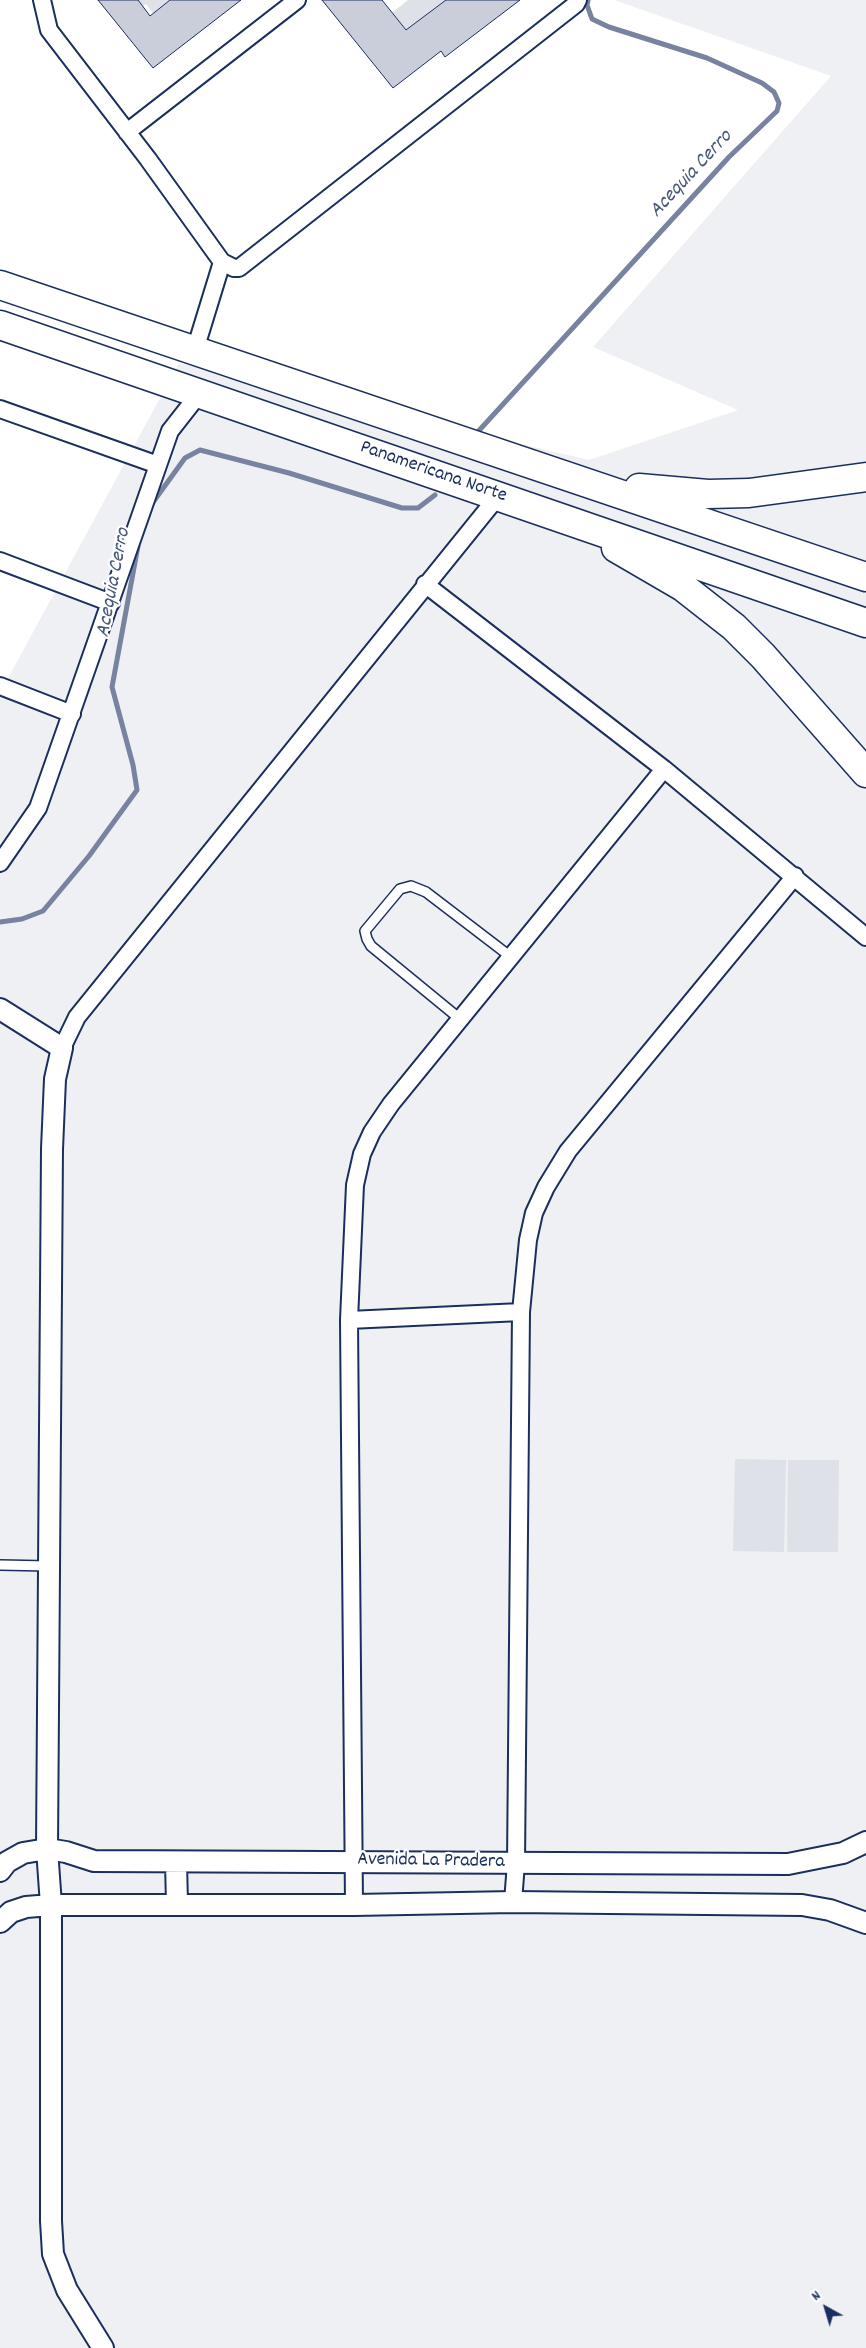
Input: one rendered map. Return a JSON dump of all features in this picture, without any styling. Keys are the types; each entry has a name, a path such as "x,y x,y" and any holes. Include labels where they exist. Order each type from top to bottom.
{"highway":[{"name":"Panamericana Norte","path":"0,285 866,577"},
{"name":"Panamericana Norte","path":"0,325 866,622"},
{"path":"588,482 708,494 749,493 866,477"},
{"path":"561,516 683,587 707,604 762,656 866,773"}],"street":[{"path":"42,0 49,30 127,132 222,262 230,267 239,268 576,4 578,0"},
{"path":"127,132 297,0"},
{"path":"195,350 222,262"},
{"path":"0,863 38,808 170,431 199,394"},
{"path":"0,409 158,465"},
{"path":"103,2348 67,2290 53,2254 51,1905 47,1849 52,1149 55,1079 62,1048 78,1017 425,584 499,495"},
{"path":"0,561 111,602"},
{"path":"425,584 664,769 866,937"},
{"path":"0,686 72,714"},
{"path":"354,1905 349,1320 355,1184 362,1154 372,1132 391,1104 664,769"},
{"path":"513,1902 516,1863 521,1312 528,1240 534,1213 546,1187 568,1151 795,876"},
{"path":"0,1009 62,1048"},
{"path":"349,1320 521,1312"},
{"name":"Avenida La Pradera","path":"0,1871 7,1862 23,1853 47,1849 66,1852 94,1861 788,1864 843,1853 866,1842"},
{"path":"176,1862 177,1904"},
{"name":"Avenida La Pradera","path":"4,1912 26,1907 51,1905 354,1905 513,1902 802,1905 830,1910 866,1924"}],"lane":[{"path":"460,1019 371,946 366,939 365,931 400,888 411,886 426,892 511,957"},
{"path":"0,1565 49,1566"}],"shaded area":[{"path":"129,0 170,0 153,13 146,4 118,25 115,21 134,6"},
{"path":"408,0 446,0 406,30 392,13"},
{"path":"614,0 866,0 866,2348 0,2348 0,693 179,363 589,460 738,410 593,347 831,76"},
{"path":"735,1459 786,1460 784,1552 733,1551"},
{"path":"788,1460 839,1460 838,1552 787,1552"}],"building":[{"path":"98,0 138,0 150,16 170,0 241,0 153,68"},
{"path":"322,0 382,0 406,30 446,0 520,0 445,57 441,51 393,88"}],"waterway":[{"name":"Acequia Cerro","path":"474,436 729,157 777,111 779,103 774,92 762,83 707,58 609,27 592,19 587,5 588,0"},
{"name":"Acequia Cerro","path":"151,505 185,458 200,450 289,473 402,508 418,508 435,495"},
{"name":"Acequia Cerro","path":"0,922 22,919 43,911 89,856 137,790 133,765 112,687 138,546"}]}
